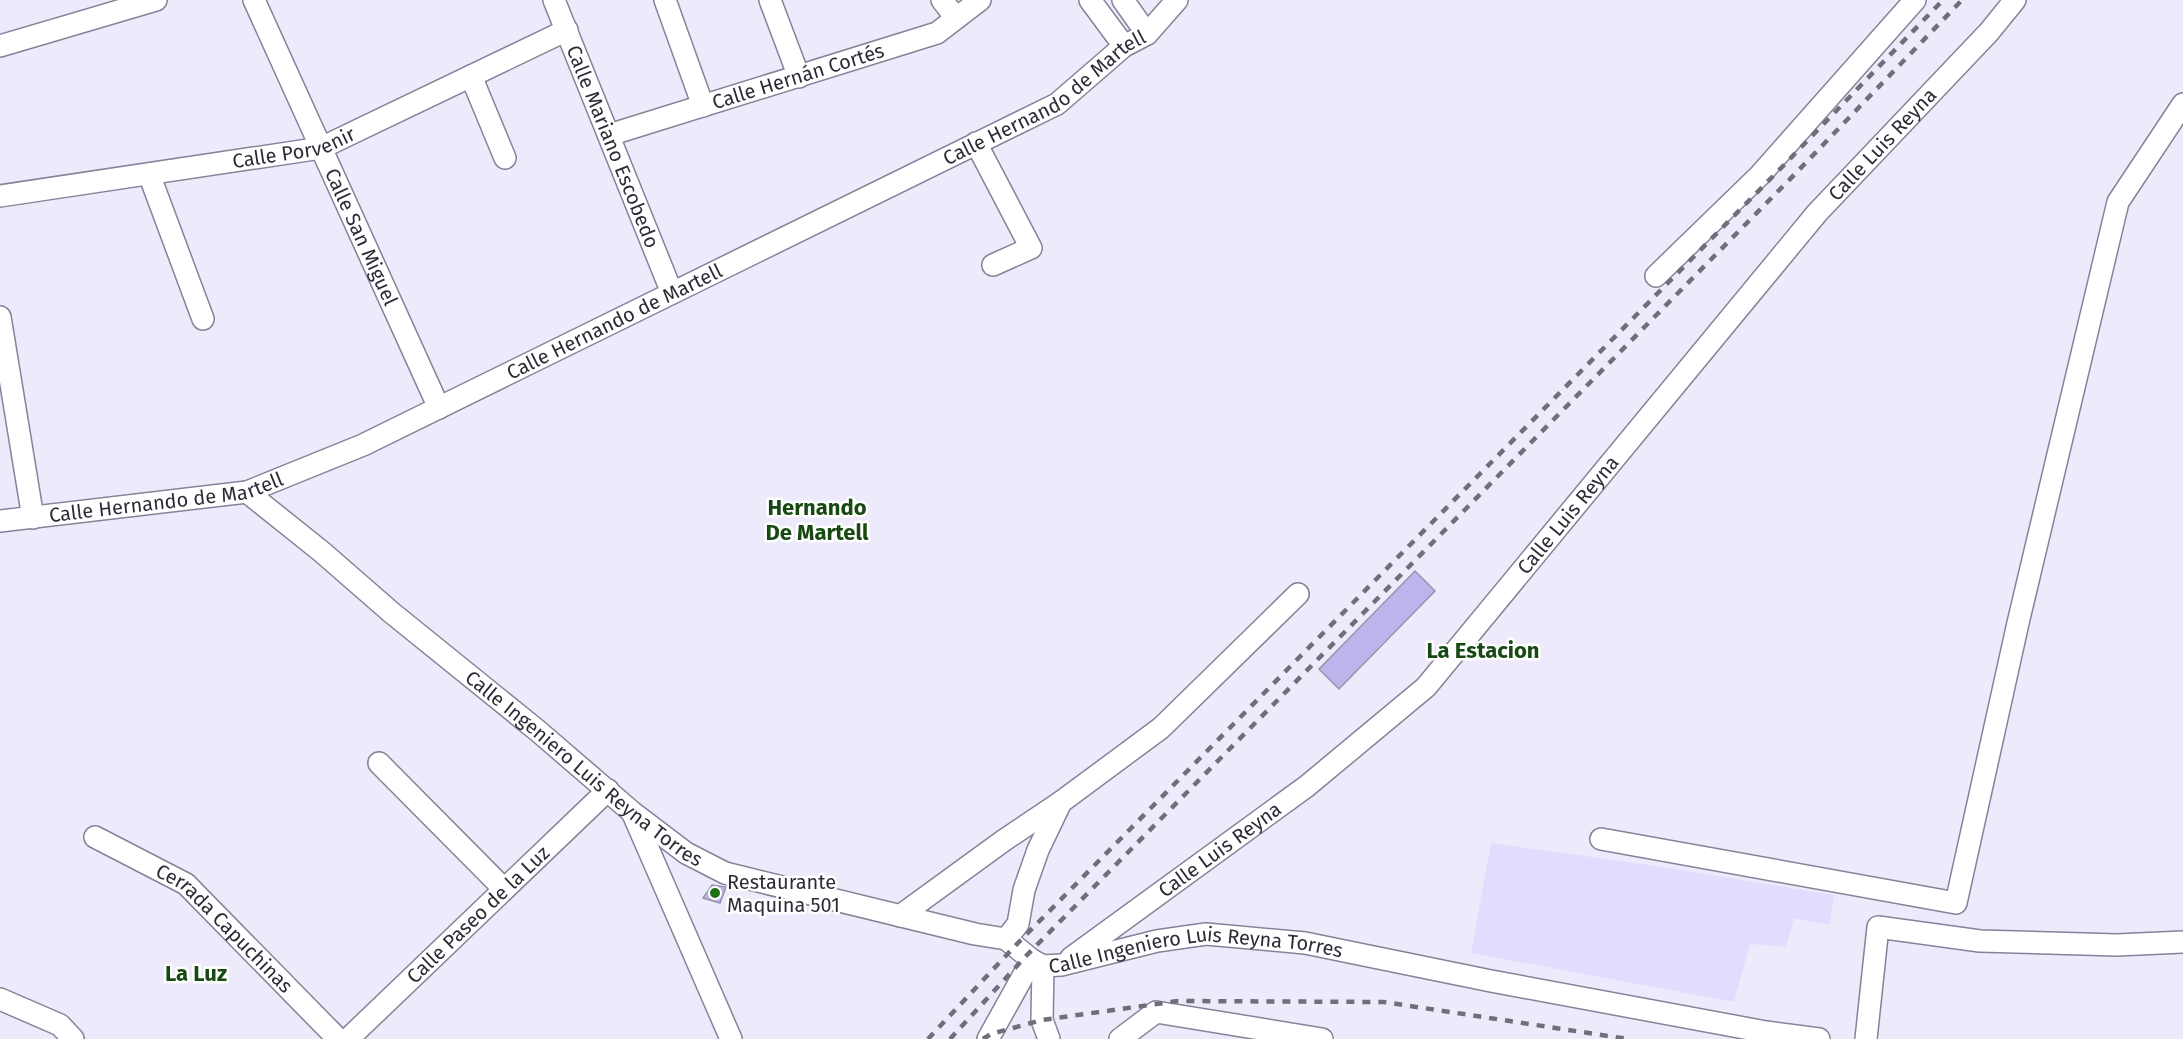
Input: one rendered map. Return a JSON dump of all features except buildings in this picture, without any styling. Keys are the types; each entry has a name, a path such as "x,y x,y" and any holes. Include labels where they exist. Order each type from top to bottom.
{"street":[{"path":"0,46 156,0"},
{"name":"Calle San Miguel","path":"255,0 439,408"},
{"name":"Calle Mariano Escobedo","path":"554,0 672,293"},
{"path":"665,0 703,106"},
{"path":"770,0 799,77"},
{"path":"942,0 956,18"},
{"name":"Calle Hernán Cortés","path":"609,135 937,33 980,0"},
{"path":"1090,0 1124,46"},
{"path":"1123,0 1147,34"},
{"name":"Calle Hernando de Martell","path":"0,521 247,492 363,445 1057,104 1124,46 1147,34 1177,0"},
{"path":"1656,276 1760,175 1916,0"},
{"name":"Calle Luis Reyna","path":"988,1039 1045,964 1307,786 1426,687 1817,213 1989,32 2015,0"},
{"name":"Calle Porvenir","path":"0,196 321,148 567,30"},
{"path":"471,76 505,158"},
{"path":"1601,839 1956,903 2018,623 2118,202 2183,104"},
{"path":"976,143 1031,248 993,265"},
{"path":"148,174 203,318"},
{"path":"0,317 33,518"},
{"name":"Calle Ingeniero Luis Reyna Torres","path":"247,492 322,552 392,614 538,731 632,812 686,853 725,873 975,934 1006,939 1045,964 1157,941 1206,934 1305,943 1764,1036 1819,1039"},
{"path":"900,916 1161,728 1299,594"},
{"path":"379,763 504,889"},
{"name":"Calle Paseo de la Luz","path":"348,1039 608,790"},
{"path":"1006,939 1017,924 1024,890 1038,850 1061,802"},
{"path":"632,812 730,1039"},
{"name":"Cerrada Capuchinas","path":"95,837 186,884 338,1039"},
{"path":"1866,1039 1878,927 1980,941 2116,945 2183,942"},
{"path":"1045,964 1042,1020 1049,1039"},
{"path":"0,999 60,1025 73,1039"},
{"path":"1120,1039 1156,1012 1322,1039"}],"shaded area":[{"path":"1491,843 1663,867 1834,895 1830,925 1794,918 1786,947 1750,944 1734,1002 1471,953"}],"railway":[{"path":"928,1039 1015,946 1785,164 1943,0"},
{"path":"950,1039 1027,955 1795,174 1962,0"},
{"path":"983,1039 991,1034 1042,1020 1178,1001 1384,1002 1628,1039"}],"place":[{"name":"Restaurante Maquina 501","path":"715,893"}],"district":[{"name":"Hernando De Martell","path":"817,520"},
{"name":"La Estacion","path":"1483,650"},
{"name":"La Luz","path":"196,973"}]}
